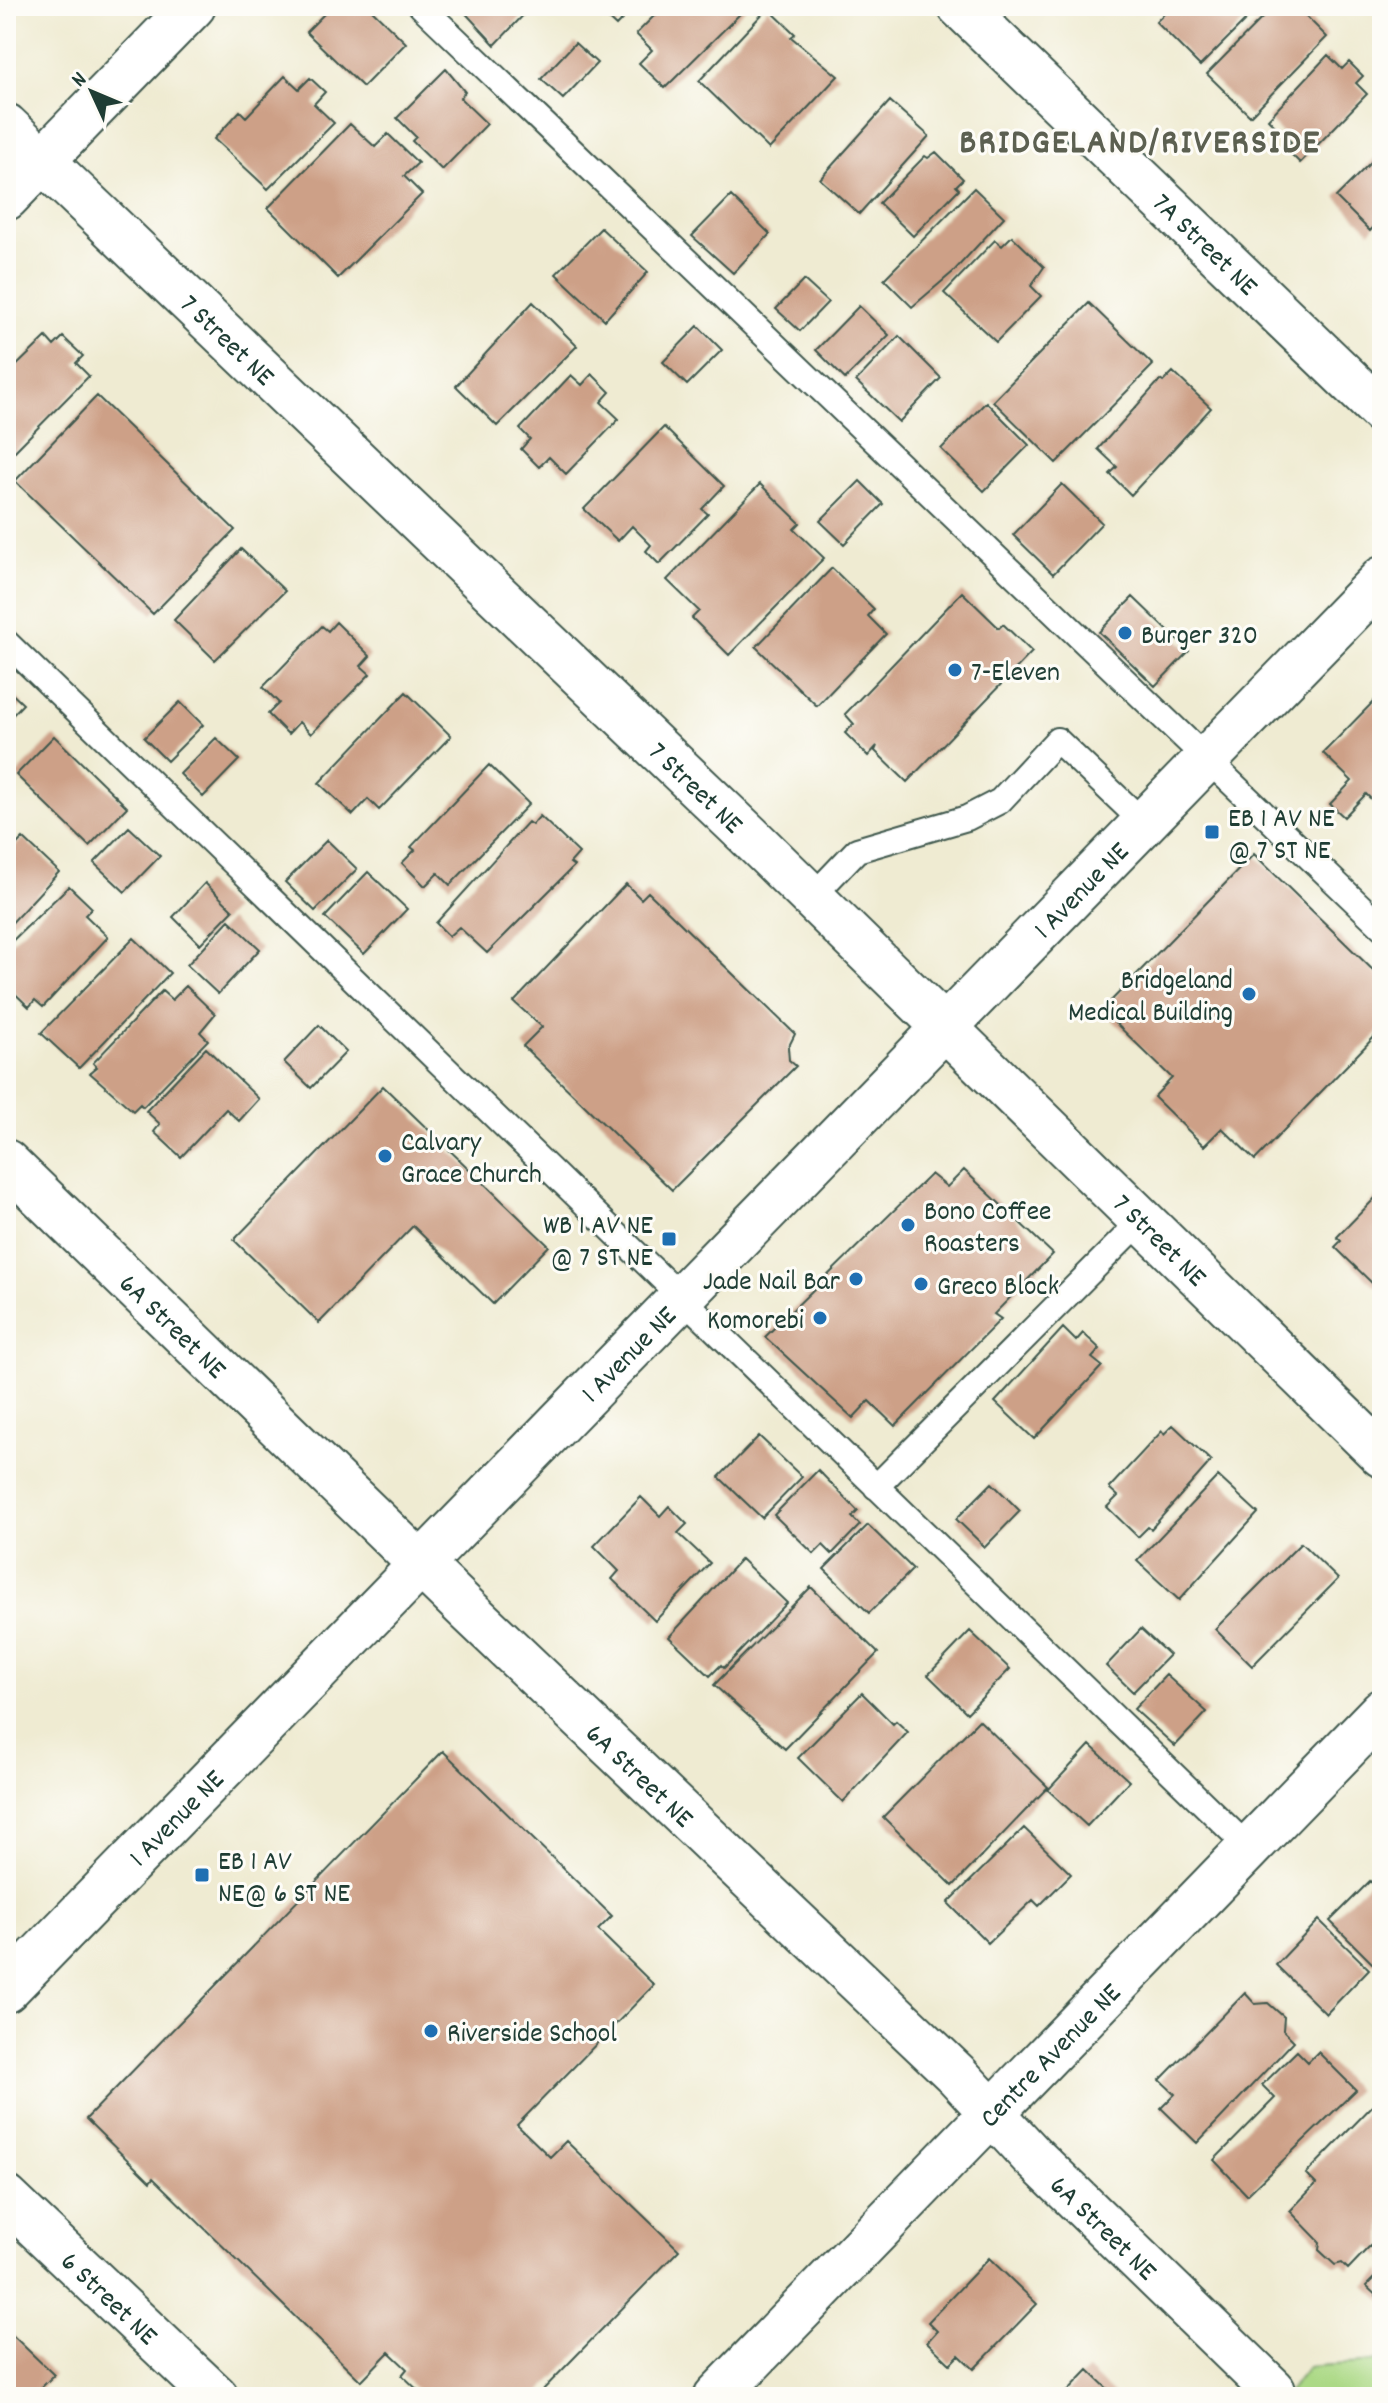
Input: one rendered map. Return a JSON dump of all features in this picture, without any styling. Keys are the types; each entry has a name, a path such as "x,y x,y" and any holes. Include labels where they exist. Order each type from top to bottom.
{"street":[{"path":"6,198 193,6"},
{"name":"7A Street NE","path":"960,6 1382,412"},
{"name":"7 Street NE","path":"6,126 812,897 1382,1455"},
{"name":"1 Avenue NE","path":"6,1990 1382,579"},
{"name":"6A Street NE","path":"6,1162 993,2113 1031,2155 1273,2390"},
{"name":"Centre Avenue NE","path":"716,2397 1382,1711"},
{"name":"6 Street NE","path":"6,2198 216,2397"}],"lane":[{"path":"421,6 1382,927"},
{"path":"6,642 1248,1847"},
{"path":"812,897 857,850 967,818 1000,801 1057,740 1144,823"},
{"path":"876,1487 1142,1220"}],"green space":[{"path":"1382,2359 1382,2397 1284,2397 1308,2367"}],"building":[{"path":"332,6 368,6 406,43 363,87 306,32"},
{"path":"459,6 532,6 495,45"},
{"path":"604,6 635,6 616,26 599,10"},
{"path":"664,6 748,6 665,88 639,63 652,50 636,34"},
{"path":"1172,6 1260,6 1200,66 1156,22"},
{"path":"1274,6 1296,6 1327,37 1250,116 1207,74"},
{"path":"768,8 795,34 791,37 838,76 769,149 699,81"},
{"path":"575,43 597,63 563,99 541,79"},
{"path":"1328,55 1342,69 1349,62 1363,76 1356,83 1367,94 1300,163 1286,149 1291,142 1268,119"},
{"path":"446,69 465,92 460,98 487,124 442,170 412,141 416,137 397,118"},
{"path":"285,76 299,89 310,78 325,92 314,104 334,123 268,189 214,139 240,111 246,117"},
{"path":"890,101 929,136 859,214 820,179"},
{"path":"350,124 375,147 388,134 418,163 404,176 422,194 338,278 268,208"},
{"path":"1382,151 1382,218 1370,231 1336,197"},
{"path":"936,152 963,179 956,186 959,189 913,236 879,203 925,156 928,158"},
{"path":"974,188 1004,217 953,272 912,307 884,279"},
{"path":"731,196 770,234 733,273 692,236"},
{"path":"601,228 648,272 605,320 556,274"},
{"path":"1012,236 1044,267 1031,286 1041,296 996,342 944,293 995,240 1002,246"},
{"path":"804,280 828,302 800,331 776,309"},
{"path":"533,302 577,346 497,426 456,386"},
{"path":"1089,303 1153,365 1056,463 993,401"},
{"path":"859,306 889,335 845,379 816,350"},
{"path":"698,326 722,350 687,385 663,362"},
{"path":"899,336 941,378 899,422 856,381"},
{"path":"46,337 54,346 63,337 83,356 76,363 89,376 6,460 6,376"},
{"path":"1173,372 1211,408 1131,495 1110,474 1117,467 1098,449 1160,380 1163,382"},
{"path":"592,374 610,392 601,402 619,419 566,474 549,457 539,467 521,449 530,439 520,429 571,375 582,385"},
{"path":"97,396 235,530 153,614 15,481"},
{"path":"986,402 1029,445 984,491 941,449"},
{"path":"664,427 724,486 702,509 708,514 659,564 646,551 651,545 632,526 618,541 584,509"},
{"path":"860,481 883,504 844,544 820,521"},
{"path":"760,484 800,523 794,529 824,558 729,655 692,618 699,611 667,580"},
{"path":"1062,484 1102,523 1053,574 1013,535"},
{"path":"241,549 285,591 215,660 174,620"},
{"path":"832,568 874,609 868,616 886,634 817,706 756,647"},
{"path":"962,592 999,628 1003,624 1032,652 907,782 875,751 877,746 868,756 845,733 854,724 845,714"},
{"path":"1133,597 1189,651 1155,686 1099,632"},
{"path":"336,622 370,656 361,666 370,674 311,734 299,722 288,734 268,714 279,703 263,687 322,626 328,631"},
{"path":"6,688 23,704 6,722"},
{"path":"406,692 451,736 379,810 368,799 353,815 319,783"},
{"path":"1382,693 1382,810 1366,794 1344,817 1330,804 1352,781 1323,753"},
{"path":"180,702 203,725 167,761 144,738"},
{"path":"54,736 127,807 89,846 16,775"},
{"path":"216,738 239,760 203,797 180,774"},
{"path":"489,765 529,804 450,885 438,873 425,886 402,863 415,850 411,847"},
{"path":"540,816 579,853 570,863 574,866 487,953 459,927 449,936 436,923 528,822 532,825"},
{"path":"129,827 160,856 125,892 94,863"},
{"path":"23,838 59,872 6,929 6,843 12,849"},
{"path":"327,840 357,869 315,911 285,882"},
{"name":"Bridgeland Medical Building","path":"1254,854 1382,979 1382,1029 1255,1160 1222,1128 1204,1146 1154,1097 1172,1078 1102,1010"},
{"path":"368,872 407,909 364,954 325,917"},
{"path":"205,883 233,910 200,944 173,917"},
{"path":"626,884 641,899 648,892 795,1034 788,1048 789,1060 796,1066 672,1190 523,1046 542,1027 514,1002"},
{"path":"69,886 92,908 85,915 108,937 43,1007 35,1000 29,1007 6,985 6,947"},
{"path":"229,920 260,949 218,994 187,965"},
{"path":"134,938 170,973 79,1068 41,1033"},
{"path":"186,986 215,1014 200,1032 208,1040 143,1107 140,1104 133,1111 90,1073 97,1067 93,1063 162,991 172,1000"},
{"path":"319,1025 346,1052 311,1088 284,1062"},
{"path":"206,1048 259,1099 239,1121 226,1109 181,1157 154,1132 160,1124 146,1111"},
{"name":"Calvary Grace Church","path":"383,1086 549,1246 493,1304 413,1226 319,1323 234,1240"},
{"name":"Greco Block","path":"964,1170 1053,1254 994,1314 1001,1319 895,1426 869,1401 853,1418 765,1337 931,1174 947,1187"},
{"path":"1382,1191 1382,1284 1377,1288 1335,1247 1341,1241 1337,1237"},
{"path":"1063,1328 1076,1341 1083,1333 1100,1349 1092,1358 1102,1366 1034,1439 995,1402"},
{"path":"1173,1425 1211,1461 1151,1529 1148,1527 1138,1537 1107,1507 1118,1496 1109,1488 1162,1431 1164,1434"},
{"path":"759,1436 802,1477 762,1518 719,1477"},
{"path":"818,1470 858,1511 852,1517 860,1525 832,1554 823,1545 814,1554 774,1515"},
{"path":"1218,1476 1258,1513 1179,1600 1137,1561"},
{"path":"992,1483 1020,1511 985,1547 956,1519"},
{"path":"641,1497 660,1516 669,1506 687,1524 678,1533 710,1563 655,1621 612,1579 619,1571 594,1546"},
{"path":"868,1525 913,1569 869,1613 824,1569"},
{"path":"1301,1543 1338,1579 1252,1666 1215,1629"},
{"path":"741,1559 787,1603 724,1668 721,1665 710,1676 669,1637"},
{"path":"811,1587 878,1653 785,1749 714,1685"},
{"path":"1141,1629 1169,1655 1133,1692 1106,1666"},
{"path":"970,1631 1010,1669 967,1713 928,1675"},
{"path":"1166,1675 1207,1712 1175,1746 1134,1709"},
{"path":"862,1693 893,1724 896,1721 908,1732 843,1802 798,1758"},
{"path":"979,1720 1048,1787 953,1886 883,1817"},
{"path":"1090,1745 1129,1781 1087,1826 1048,1790"},
{"path":"443,1751 612,1916 598,1930 654,1985 517,2125 550,2157 566,2141 679,2250 536,2397 425,2397 402,2375 407,2369 389,2352 361,2381 153,2178 150,2182 86,2119"},
{"path":"1024,1828 1071,1874 1039,1906 1033,1900 988,1943 948,1903"},
{"path":"1370,1881 1382,1893 1382,1954 1373,1964 1330,1921"},
{"path":"1319,1920 1369,1969 1326,2014 1276,1965"},
{"path":"1245,1993 1255,2004 1268,2003 1284,2017 1283,2030 1294,2041 1197,2143 1161,2108 1175,2094 1160,2080"},
{"path":"1297,2051 1308,2062 1318,2052 1356,2090 1247,2195 1214,2160 1275,2098 1262,2085"},
{"path":"1382,2096 1382,2258 1370,2246 1348,2269 1342,2263 1335,2265 1319,2250 1320,2242 1290,2211 1316,2184 1306,2174"},
{"path":"989,2258 1037,2304 974,2369 959,2355 950,2364 927,2342 937,2331 928,2322"},
{"path":"1382,2270 1382,2301 1366,2286"},
{"path":"6,2329 54,2375 32,2397 6,2397"},
{"path":"1088,2370 1116,2397 1062,2397"}],"place":[{"name":"Burger 320","path":"1125,633"},
{"name":"7-Eleven","path":"955,670"},
{"name":"EB 1 AV NE @ 7 ST NE","path":"1212,832"},
{"name":"Bridgeland Medical Building","path":"1249,994"},
{"name":"Calvary Grace Church","path":"385,1156"},
{"name":"Bono Coffee Roasters","path":"908,1225"},
{"name":"WB 1 AV NE @ 7 ST NE","path":"669,1239"},
{"name":"Jade Nail Bar","path":"856,1279"},
{"name":"Greco Block","path":"921,1284"},
{"name":"Komorebi","path":"820,1318"},
{"name":"EB 1 AV NE@ 6 ST NE","path":"202,1875"},
{"name":"Riverside School","path":"431,2031"}],"district":[{"name":"BRIDGELAND/RIVERSIDE","path":"1140,139"}]}
